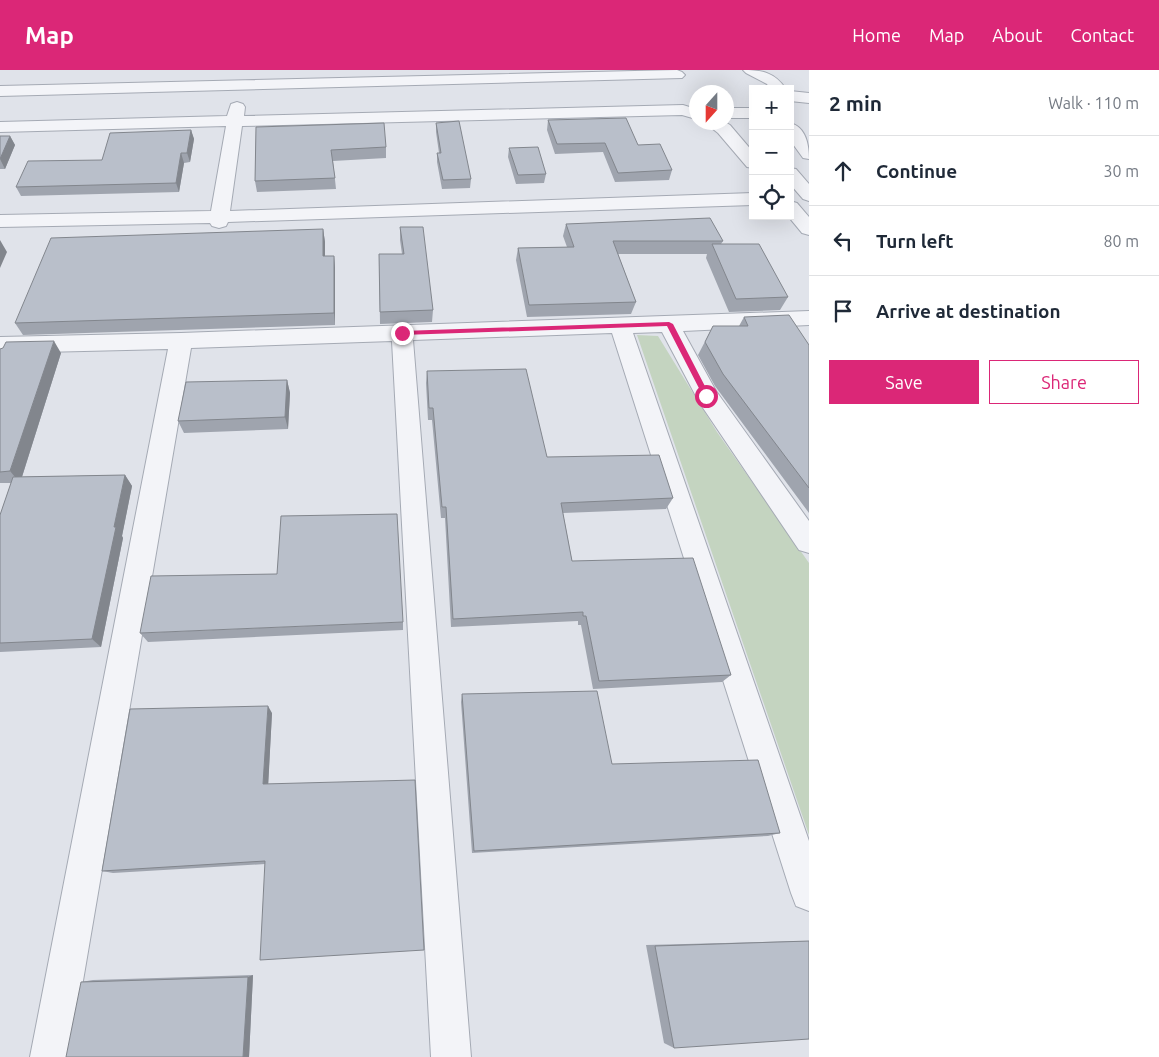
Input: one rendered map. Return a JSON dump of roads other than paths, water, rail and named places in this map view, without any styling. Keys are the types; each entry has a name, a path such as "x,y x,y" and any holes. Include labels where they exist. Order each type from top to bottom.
{"street":[{"path":"0,80 245,77 534,70"},
{"path":"751,70 777,80"},
{"path":"0,91 245,77 679,78"},
{"path":"0,127 682,96 689,100"},
{"path":"794,96 809,98"},
{"path":"0,113 237,115 683,110 689,112"},
{"path":"734,113 749,113"},
{"path":"219,220 237,115"},
{"path":"734,116 751,130"},
{"path":"724,130 749,158"},
{"path":"791,130 809,154"},
{"path":"792,175 809,195"},
{"path":"0,222 219,220 749,199"},
{"path":"794,211 809,228"},
{"path":"0,345 181,341 809,318"},
{"path":"669,324 706,396 809,542"},
{"path":"620,326 809,893"},
{"path":"402,333 451,1057"},
{"path":"50,1057 181,341"}]}
